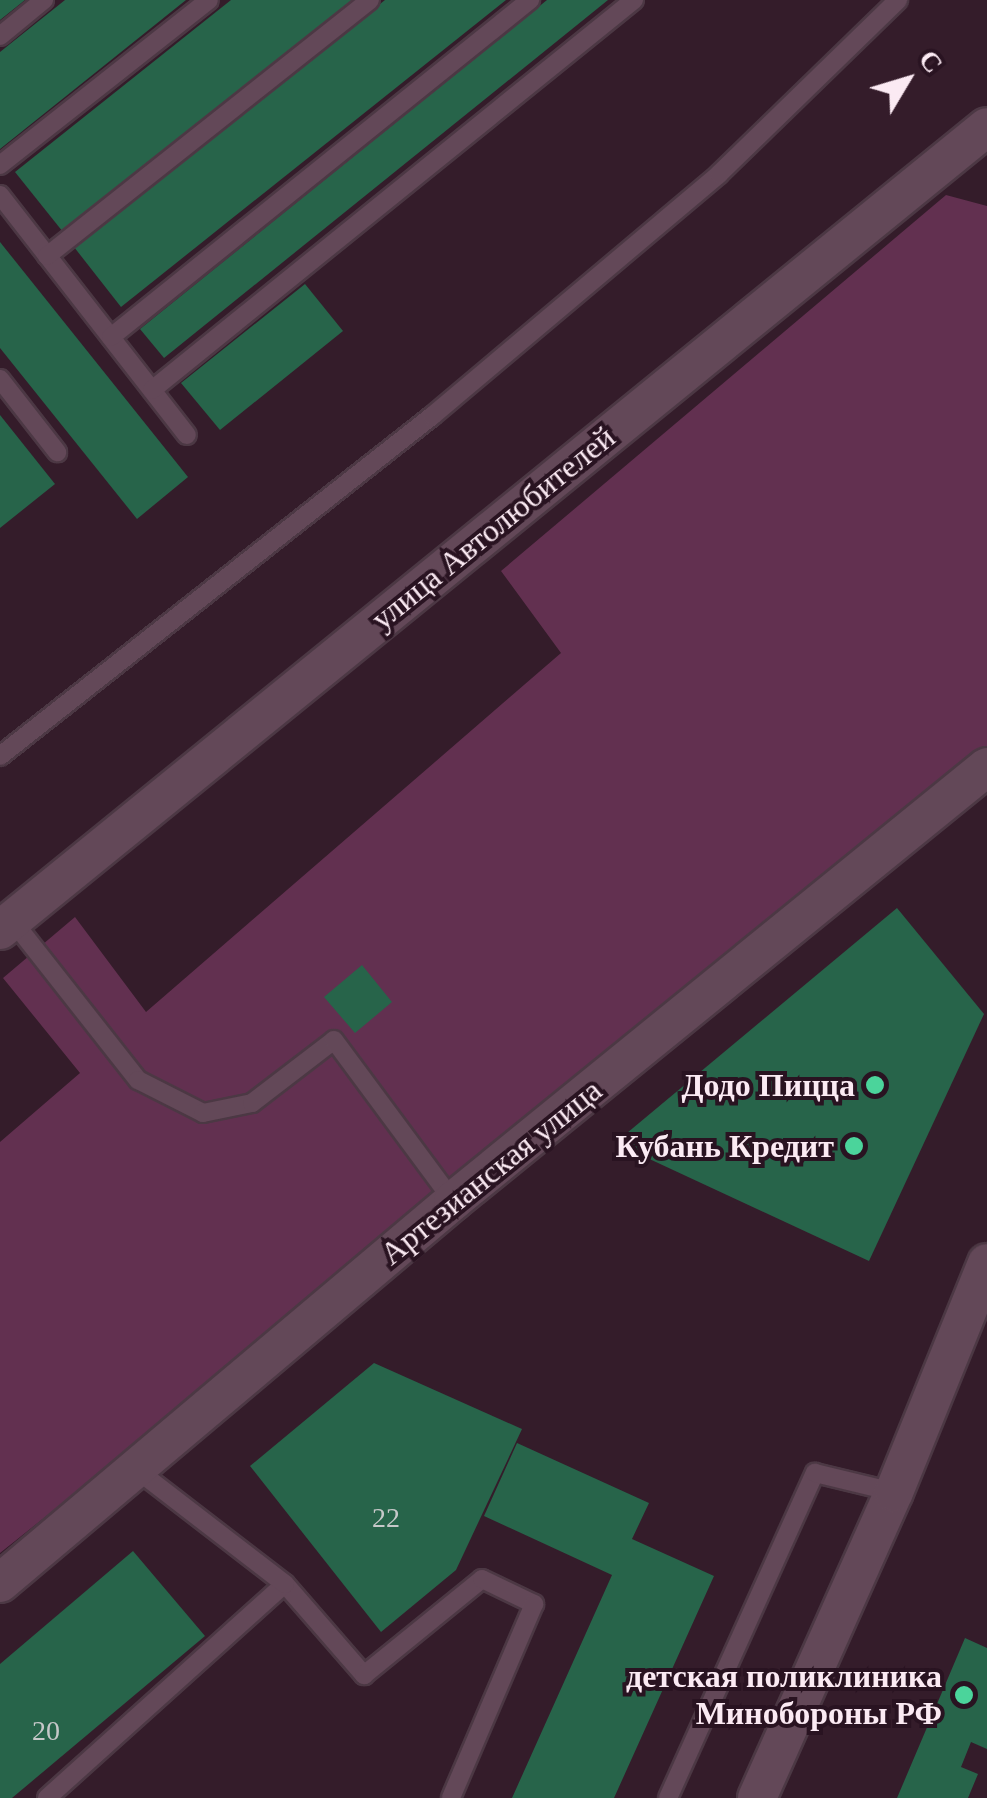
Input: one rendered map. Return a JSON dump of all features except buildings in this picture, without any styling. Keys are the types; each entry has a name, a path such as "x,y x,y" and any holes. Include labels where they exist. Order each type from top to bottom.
{"street":[{"name":"улица Автолюбителей","path":"6,925 987,128"},
{"name":"Артезианская улица","path":"0,1583 453,1201 987,768"},
{"path":"757,1798 983,1286"}],"lane":[{"path":"0,36 44,0"},
{"path":"0,166 209,0"},
{"path":"47,256 370,0"},
{"path":"110,337 530,0"},
{"path":"152,390 634,0"},
{"path":"0,756 432,416 718,174 898,0"},
{"path":"0,196 187,435"},
{"path":"0,379 57,452"},
{"path":"6,925 138,1080 203,1113 252,1102 334,1040 453,1201"},
{"path":"137,1470 285,1584 364,1675 482,1579 534,1604 451,1798"},
{"path":"668,1798 815,1473 894,1492"},
{"path":"47,1798 285,1584"}],"shaded area":[{"path":"946,195 987,206 987,767 0,1553 0,1142 80,1073 3,978 75,917 146,1012 561,653 501,571"}],"place":[{"name":"Додо Пицца","path":"875,1085"},
{"name":"Кубань Кредит","path":"854,1146"},
{"name":"детская поликлиника Минобороны РФ","path":"964,1695"}]}
